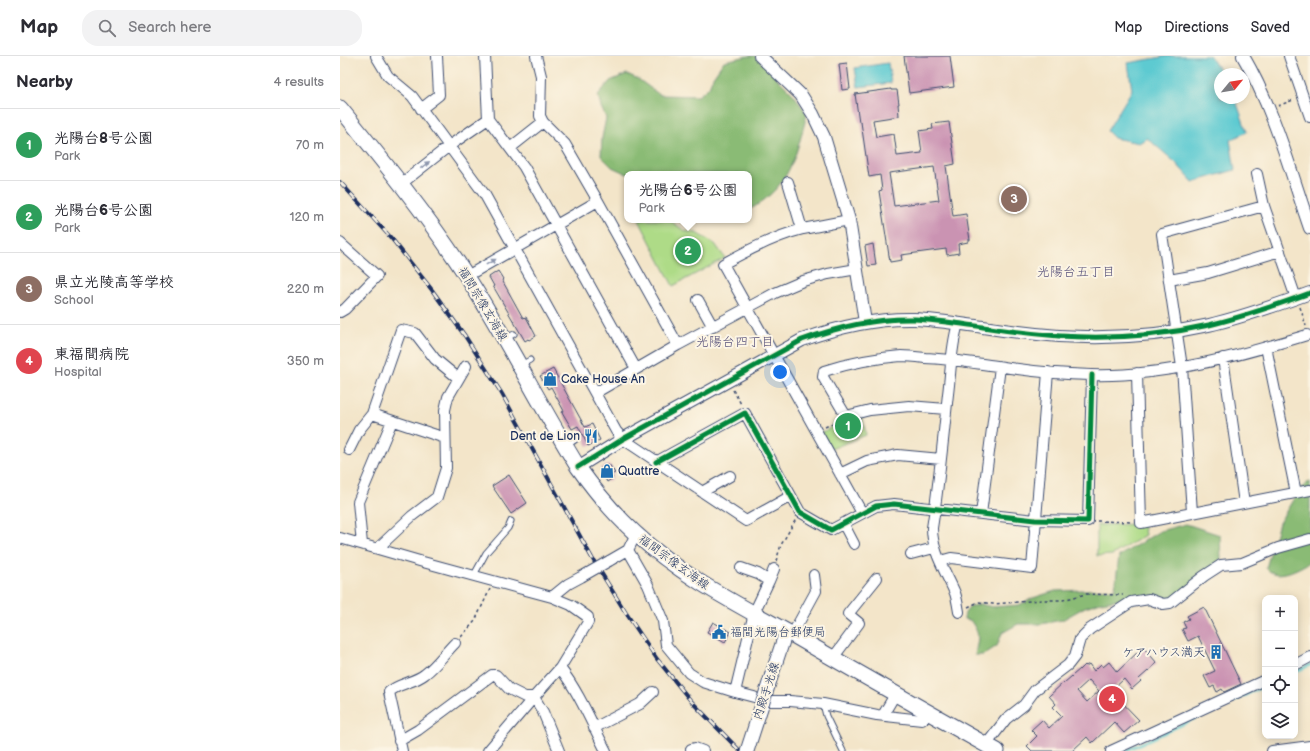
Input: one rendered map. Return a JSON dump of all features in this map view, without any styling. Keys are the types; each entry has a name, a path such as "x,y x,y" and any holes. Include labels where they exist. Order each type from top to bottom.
{"main road":[{"name":"福間宗像玄海線","path":"340,108 401,184 439,235 509,337 570,443 578,467 615,514 636,534 680,569 706,586 992,748"},
{"name":"内殿手光線","path":"747,751 772,674 789,633"}],"street":[{"path":"376,56 388,76 412,96 484,194 616,431 622,439 746,521 791,496"},
{"path":"421,110 439,95 437,56"},
{"path":"485,56 488,119 524,168 636,369"},
{"path":"536,56 541,76 540,116 543,122 565,144 678,346"},
{"path":"760,56 800,95 813,114 824,137 849,220 865,322"},
{"path":"1243,56 1256,79 1269,109 1310,228"},
{"path":"1289,56 1310,117"},
{"path":"401,184 449,146 488,119"},
{"path":"510,148 543,122"},
{"path":"1257,174 1264,206 1296,298"},
{"path":"788,182 802,229"},
{"path":"467,276 598,201"},
{"path":"1192,512 1182,367 1162,234 1264,206"},
{"path":"849,220 802,229 752,248 723,264 862,513"},
{"path":"340,243 377,276 342,308"},
{"path":"1168,280 1208,273 1280,251"},
{"path":"595,393 775,293 804,281 828,274 856,269"},
{"path":"578,467 622,439 802,340 825,332 865,322 914,319 1059,336 1124,337 1176,331 1208,325 1243,316 1310,293"},
{"path":"698,300 713,327"},
{"path":"958,324 955,332 932,538 934,548 956,595 959,612"},
{"path":"349,450 360,430 372,414 402,330 415,333 435,359 458,378"},
{"path":"946,409 909,406 870,410 846,416 823,377 824,371 862,361 902,356 952,359 1000,367 1048,372 1092,375 1137,373 1182,367 1308,336"},
{"path":"1266,347 1296,493"},
{"path":"1223,358 1244,502"},
{"path":"378,548 412,516 437,497 446,468 445,410 448,397 466,366"},
{"path":"981,514 1000,367"},
{"path":"940,561 950,558 1032,568 1048,372"},
{"path":"1137,373 1141,522 1310,490"},
{"path":"656,462 745,413 800,512 831,530 876,506 894,504 1035,520 1088,521 1092,375"},
{"path":"372,414 445,438"},
{"path":"362,544 358,502 392,421"},
{"path":"840,474 867,461 898,455 941,459"},
{"path":"702,492 730,476"},
{"path":"843,523 854,544"},
{"path":"552,597 568,584 628,550 636,534"},
{"path":"340,538 552,597 571,605 588,618 588,622 560,668 488,751"},
{"path":"992,748 1006,719 1024,705 1034,690 1068,666 1075,656 1080,639 1090,629 1131,602 1149,599 1162,604 1170,603 1204,576 1221,565 1242,563 1278,548 1310,539"},
{"path":"911,554 934,548"},
{"path":"628,550 648,585 663,621 666,645 689,672 703,682 754,697"},
{"path":"741,568 769,580"},
{"path":"735,692 754,613 774,569"},
{"path":"789,633 816,590 814,575"},
{"path":"833,658 859,623 848,614 877,578"},
{"path":"568,584 571,605"},
{"path":"402,751 389,692 393,688 413,682 425,674 455,643"},
{"path":"1298,663 1310,657"},
{"path":"560,668 566,675 606,751"},
{"path":"399,741 418,730 492,676 496,675 509,689 525,697 534,697"},
{"path":"1111,751 1262,681"},
{"path":"594,728 640,704 653,692"},
{"path":"883,715 896,693"},
{"path":"534,697 543,712 559,751"},
{"path":"769,701 823,704 883,715 922,720 930,713"},
{"path":"1277,750 1310,746"},
{"path":"691,749 695,748 703,751"}],"lane":[{"path":"474,575 486,553 508,528 511,521"},
{"path":"823,704 826,716 843,751"}],"path":[{"path":"1269,109 1303,96"},
{"path":"1296,298 1308,336"},
{"path":"732,388 745,413"},
{"path":"822,429 846,416"},
{"path":"774,569 781,545 800,512"},
{"path":"1088,521 1141,522"},
{"path":"455,643 475,621 494,581"},
{"path":"959,612 979,602 993,604 1063,600 1086,594 1126,595"}],"green space":[{"path":"755,56 794,95 807,114 795,157 789,169 774,191 763,201 752,208 752,171 624,171 624,173 612,167 601,156 602,138 606,118 598,95 610,81 627,74 638,79 660,95 698,96 709,87 713,77 724,61"},
{"path":"641,223 673,223 685,231 696,233 715,244 725,258 673,286"},
{"path":"862,415 866,435 831,449 821,433 844,420"},
{"path":"1310,481 1310,562 1300,568 1282,574 1276,574 1266,568 1279,523 1299,490"},
{"path":"1143,524 1145,535 1112,555 1097,556 1097,525"},
{"path":"1186,524 1220,535 1221,559 1172,600 1137,595 1128,598 1101,602 1085,607 1062,620 1041,624 1018,624 1002,633 997,646 983,655 975,655 978,640 976,629 970,620 964,619 965,613 970,607 980,604 992,607 1019,605 1033,598 1055,591 1115,589 1119,556 1160,531"}],"water":[{"path":"1168,56 1210,56 1218,68 1214,68 1214,104 1237,104 1247,132 1230,140 1235,170 1193,182 1175,162 1147,138 1139,143 1114,138 1107,131 1132,90 1128,63"},
{"path":"888,63 891,83 858,87 855,68"}],"building":[{"path":"904,56 950,56 954,87 909,93"},
{"path":"847,63 850,89 842,90 839,64"},
{"path":"891,89 897,90 899,116 873,120 876,137 894,134 897,156 922,153 919,131 933,129 932,124 949,122 955,164 946,166 953,216 966,214 970,240 968,240 968,242 958,244 959,253 947,255 946,249 901,255 902,260 890,262 879,191 882,190 880,175 869,177 861,122 859,122 855,94","holes":["934,167 939,200 894,206 889,173"]},
{"path":"873,244 876,265 868,266 865,246"},
{"path":"498,271 523,318 526,317 536,336 529,340 528,339 525,341 493,286 489,277"},
{"path":"553,369 585,427 592,424 600,440 588,446 578,426 572,429 562,412 564,411 551,387 548,389 540,376"},
{"name":"Quattre","path":"609,464 615,473 611,475 613,478 607,482 600,469"},
{"path":"509,475 527,503 511,514 492,486"},
{"name":"ケアハウス満天","path":"1204,607 1241,684 1224,692 1222,689 1217,692 1214,686 1210,688 1204,676 1215,671 1198,636 1188,641 1182,629 1186,628 1183,622 1189,619 1187,616"},
{"name":"福間光陽台郵便局","path":"713,622 731,632 725,642 707,632"},
{"path":"1143,647 1157,663 1139,679 1141,681 1132,689 1124,679 1111,691 1139,720 1124,733 1114,722 1092,743 1087,737 1072,751 1032,751 1027,746 1037,736 1031,730 1042,720 1049,728 1062,716 1053,707 1056,704 1049,696 1064,682 1085,665 1086,666 1089,664 1094,671 1101,664 1103,667 1109,662 1117,672","holes":["1089,680 1099,691 1087,702 1077,691"]}],"waterway":[{"path":"1298,671 1310,665"},
{"path":"1125,751 1262,687"}],"railway":[{"path":"340,182 392,239 432,290 465,336 502,394 592,558 657,659 691,701 740,751"}],"cycle path":[{"path":"578,467 623,439 802,340 843,327 885,320 914,319 1059,336 1134,336 1172,332 1222,322 1310,293"},
{"path":"656,462 745,413 800,512 831,530 876,506 894,504 1035,520 1088,521 1092,375"}],"place":[{"name":"県立光陵高等学校","path":"1014,199"},
{"name":"光陽台6号公園","path":"688,251"},
{"name":"Cake House An","path":"550,379"},
{"name":"光陽台8号公園","path":"848,426"},
{"name":"Dent de Lion","path":"591,436"},
{"name":"Quattre","path":"607,471"},
{"name":"福間光陽台郵便局","path":"719,632"},
{"name":"ケアハウス満天","path":"1216,652"},
{"name":"東福間病院","path":"1112,699"}],"district":[{"name":"光陽台五丁目","path":"1076,271"},
{"name":"光陽台四丁目","path":"735,341"}]}
